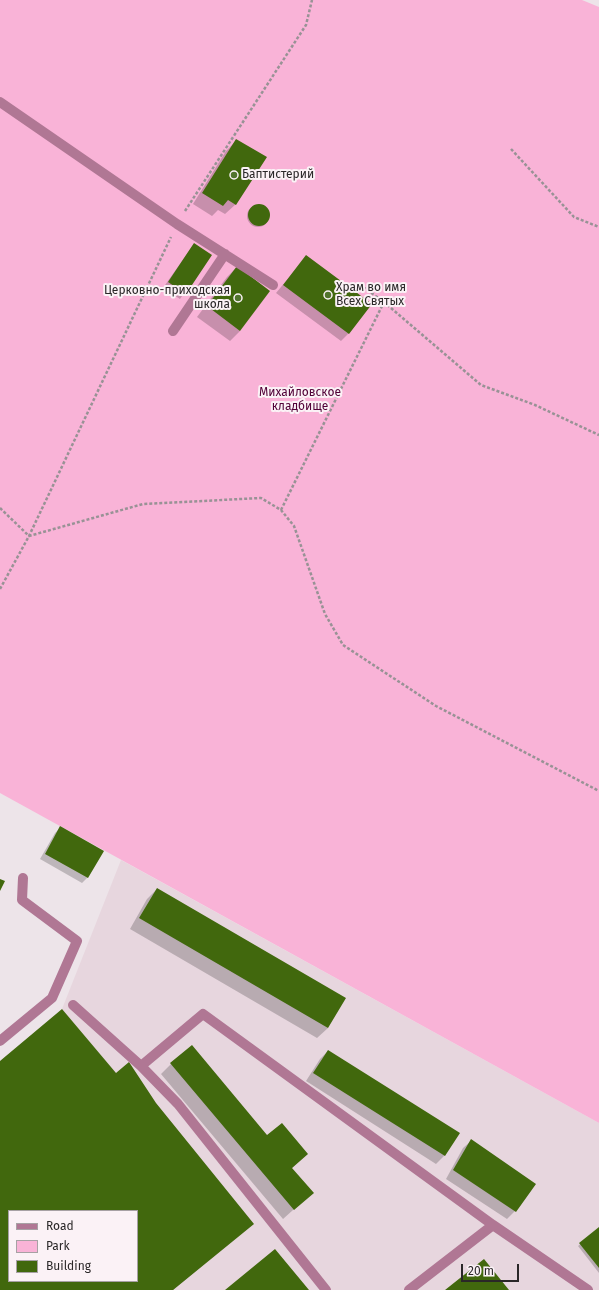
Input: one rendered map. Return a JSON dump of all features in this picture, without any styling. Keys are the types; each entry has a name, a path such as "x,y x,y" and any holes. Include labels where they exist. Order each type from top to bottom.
{"lane":[{"path":"0,102 177,224 273,286"},
{"path":"173,331 225,254"},
{"path":"0,1041 52,998 78,941 22,900 23,878"},
{"path":"73,1005 141,1066 178,1104 326,1290"},
{"path":"141,1066 203,1014 493,1225 588,1290"},
{"path":"409,1290 493,1225"}],"path":[{"path":"0,589 30,536 177,224 306,25 312,0"},
{"path":"511,149 574,217 599,227"},
{"path":"363,287 384,302 481,385 535,405 597,434 599,429"},
{"path":"281,510 384,302"},
{"path":"30,536 144,504 261,498 281,510 294,526 325,614 343,645 436,706 599,791"},
{"path":"0,508 30,536"}],"shaded area":[{"path":"121,860 599,1123 599,1227 579,1243 599,1268 599,1290 0,1290 0,1061 62,1009"}],"green space":[{"name":"Михайловское кладбище","path":"0,0 582,0 599,7 599,1123 0,793"}],"building":[{"name":"Баптистерий","path":"236,139 267,157 236,205 228,200 223,206 202,193"},
{"path":"259,204 267,207 270,215 267,223 259,226 251,223 248,215 251,207"},
{"path":"194,243 212,255 186,294 168,282"},
{"name":"Храм во имя Всех Святых","path":"306,255 372,304 349,334 283,285"},
{"name":"Церковно-приходская школа","path":"237,266 270,291 240,331 207,306"},
{"path":"60,826 104,851 88,878 45,854"},
{"path":"0,879 5,881 0,891"},
{"path":"157,888 346,998 328,1028 139,918"},
{"path":"62,1009 116,1073 129,1062 156,1103 254,1224 173,1290 0,1290 0,1061"},
{"path":"192,1045 267,1135 282,1123 308,1154 292,1168 314,1193 294,1210 170,1063"},
{"path":"328,1050 460,1133 445,1156 313,1073"},
{"path":"471,1139 536,1184 516,1212 453,1170"},
{"path":"599,1227 599,1268 579,1243"},
{"path":"275,1249 309,1290 225,1290"},
{"path":"484,1259 509,1290 445,1290"}],"place":[{"name":"Баптистерий","path":"234,175"},
{"name":"Храм во имя Всех Святых","path":"328,295"},
{"name":"Церковно-приходская школа","path":"238,298"}]}
